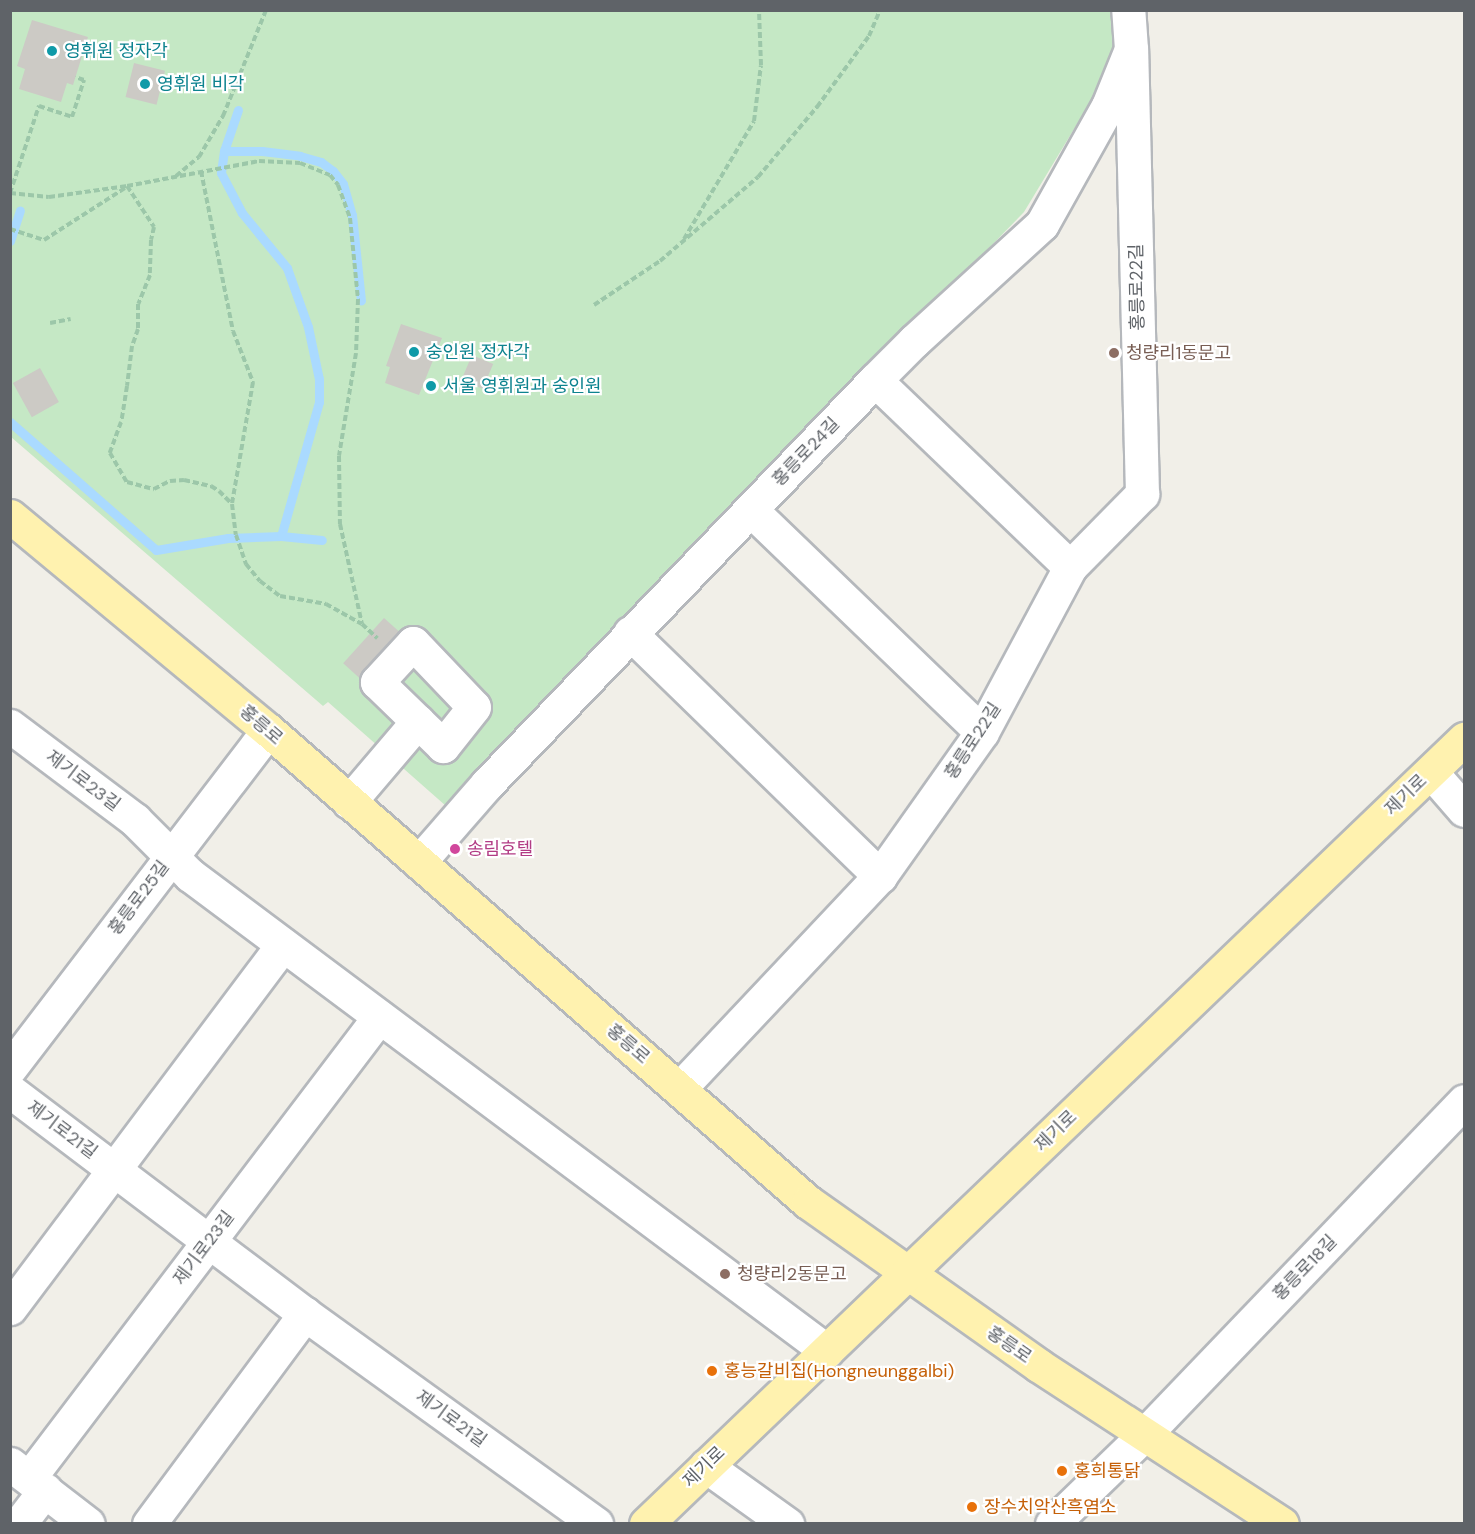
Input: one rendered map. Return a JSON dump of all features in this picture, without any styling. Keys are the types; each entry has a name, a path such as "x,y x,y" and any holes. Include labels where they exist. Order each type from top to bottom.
{"main road":[{"name":"홍릉로","path":"10,516 268,730 808,1202 1038,1365 1282,1524"},
{"name":"제기로","path":"646,1524 1464,739"}],"street":[{"name":"홍릉로24길","path":"419,862 487,784 875,380 914,341 1042,224 1108,106 1131,49 1128,10"},
{"name":"홍릉로22길","path":"679,1089 880,876 982,732 1070,567 1142,494 1131,49"},
{"path":"875,380 1070,567"},
{"path":"751,510 982,732"},
{"path":"630,633 880,876"},
{"path":"349,802 418,721"},
{"name":"제기로23길","path":"10,726 135,820 190,875 826,1350"},
{"name":"홍릉로25길","path":"10,1068 268,730"},
{"path":"1431,772 1464,810"},
{"name":"제기로21길","path":"10,1308 283,945"},
{"name":"제기로23길","path":"19,1524 28,1478 379,1017"},
{"name":"제기로21길","path":"10,1091 305,1314 596,1524"},
{"name":"홍릉로18길","path":"1053,1524 1145,1434 1464,1101"},
{"path":"149,1524 305,1314"},
{"path":"706,1466 787,1524"},
{"path":"28,1478 88,1524"}],"path":[{"path":"175,176 200,157 223,116 266,10"},
{"path":"682,242 754,121 761,65 759,10"},
{"path":"594,305 660,261 758,177 817,107 862,45 880,10"},
{"path":"75,77 84,80 72,117 39,106 10,193 49,197 127,186 175,176 226,166 276,160 300,163 326,172 338,185 350,218 358,322 339,456 339,524 362,624 326,604 280,596 260,581 246,564 236,535 232,504 253,382 233,331 201,171"},
{"path":"127,186 154,228 151,240 150,275 138,304 138,328 132,346 121,422 110,453 127,482 154,489 170,481 193,482 211,486 232,504"},
{"path":"10,229 44,240 127,186"},
{"path":"50,323 71,319"}],"green space":[{"name":"서울 영휘원과 숭인원","path":"11,11 1116,11 1112,66 1024,212 446,806 328,702 323,706 11,437"}],"building":[{"name":"영휘원 정자각","path":"32,20 88,37 73,85 67,83 61,102 19,89 25,69 17,66"},
{"name":"영휘원 비각","path":"134,63 165,71 157,105 126,97"},
{"name":"숭인원 정자각","path":"401,324 442,338 419,395 385,383 390,367 386,366"},
{"path":"472,355 493,364 483,389 461,380"},
{"path":"40,368 59,402 32,417 13,383"},
{"path":"384,618 406,638 365,683 343,663"}],"waterway":[{"path":"238,110 224,151 221,173 242,213 287,268 308,327 319,379 319,402 281,536"},
{"path":"224,151 262,151 300,156 321,162 333,171 343,184 352,215 361,301"},
{"path":"10,241 20,211"},
{"path":"10,422 156,550 228,538 281,536 322,540"}],"place":[{"name":"영휘원 정자각","path":"52,51"},
{"name":"영휘원 비각","path":"145,84"},
{"name":"숭인원 정자각","path":"414,352"},
{"name":"청량리1동문고","path":"1114,353"},
{"name":"서울 영휘원과 숭인원","path":"431,386"},
{"name":"송림호텔","path":"455,849"},
{"name":"청량리2동문고","path":"725,1274"},
{"name":"홍능갈비집(Hongneunggalbi)","path":"712,1371"},
{"name":"홍희통닭","path":"1062,1471"},
{"name":"장수치악산흑염소","path":"972,1507"}]}
